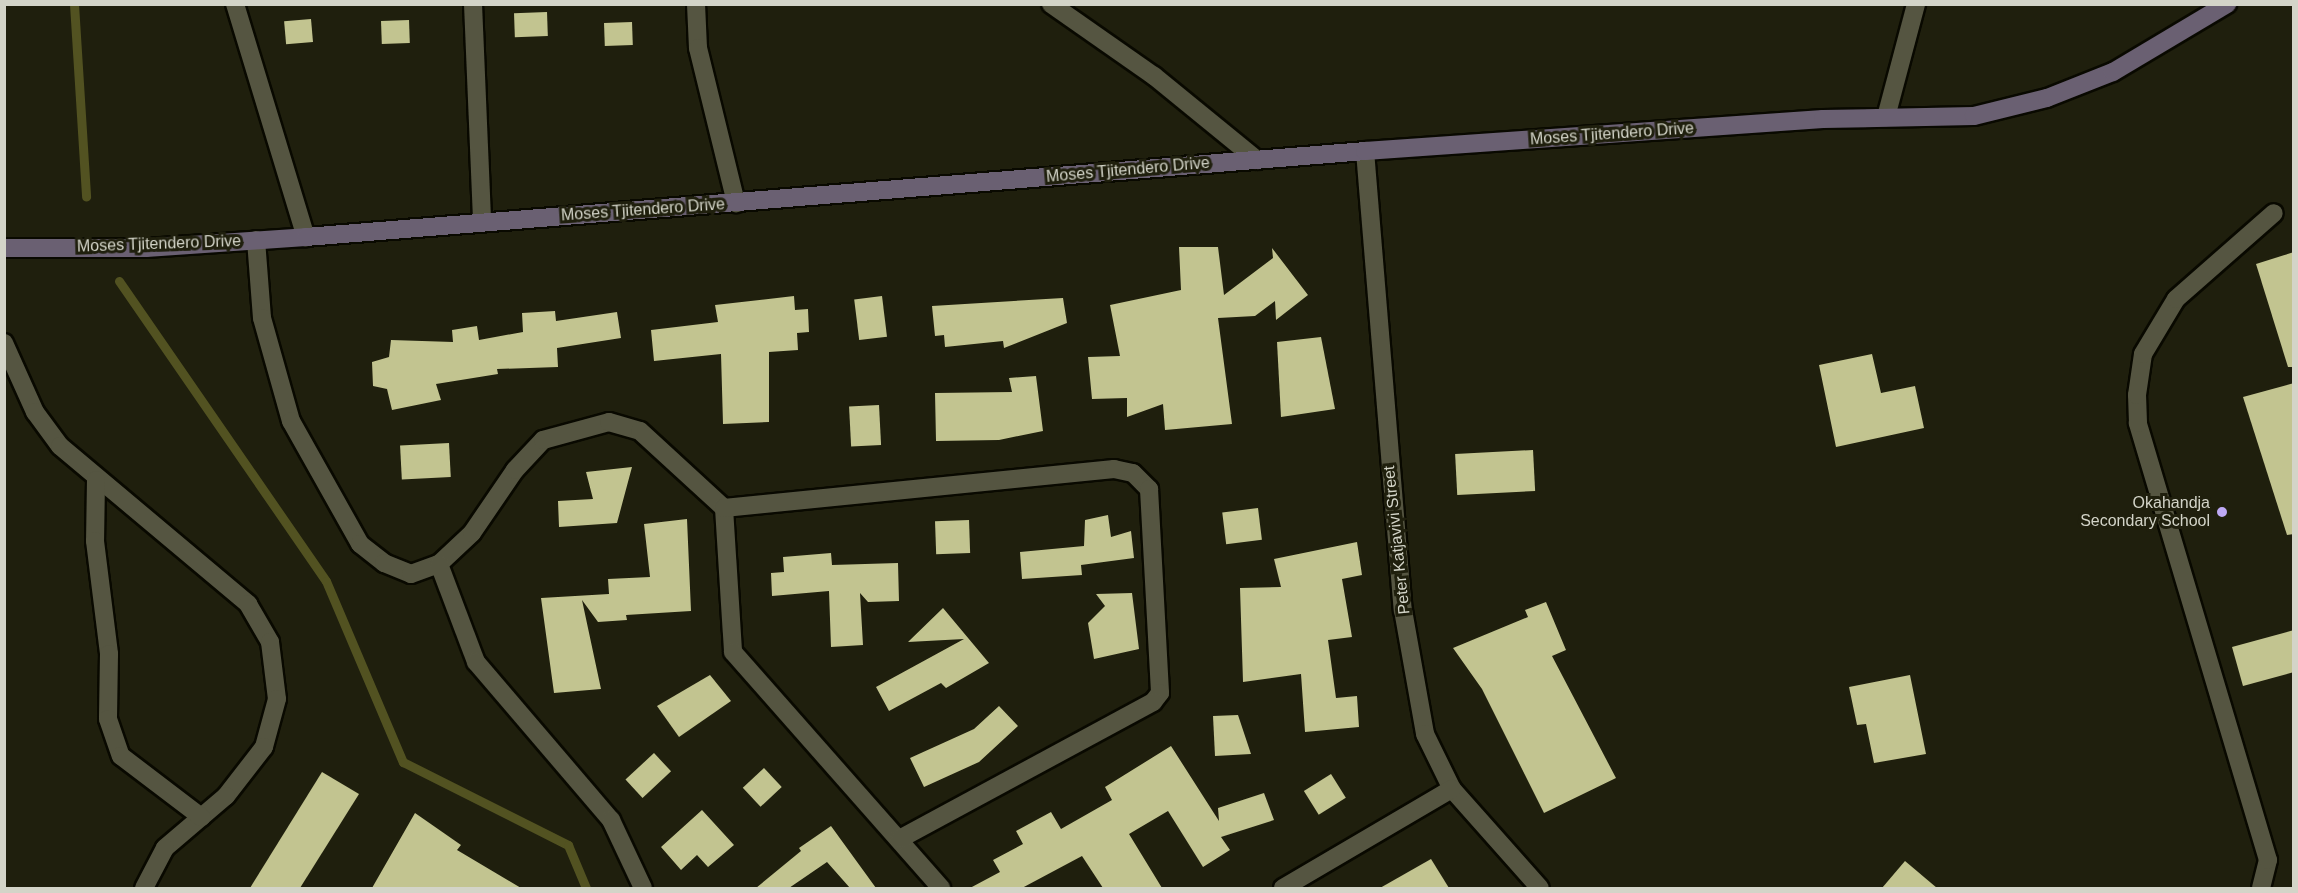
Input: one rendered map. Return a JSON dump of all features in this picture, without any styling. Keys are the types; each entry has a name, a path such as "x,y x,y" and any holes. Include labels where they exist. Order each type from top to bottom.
{"street":[{"path":"235,4 306,237"},
{"path":"473,4 482,222"},
{"path":"696,4 698,48 736,203"},
{"path":"1051,4 1154,76 1257,160"},
{"path":"1886,117 1916,4"},
{"name":"Moses Tjitendero Drive","path":"4,248 146,248 736,203 1365,151 1886,117 1974,116 2047,98 2113,72 2227,4"},
{"name":"Peter Katjavivi Street","path":"1365,151 1403,610 1425,734 1452,789 1540,888"},
{"path":"2261,888 2268,860 2138,423 2136,395 2143,354 2176,299 2274,213"},
{"path":"256,240 262,318 291,422 360,544 384,563 411,574 439,564 472,532 515,470 543,440 609,422 640,431 724,508 729,628 734,652 900,838 941,888"},
{"path":"4,343 35,412 60,447 96,480 213,571 248,604 270,642 277,699 264,747 226,796 165,848 144,888"},
{"path":"724,508 1114,469 1133,473 1149,489 1160,693 1153,702 900,838"},
{"path":"96,480 95,541 109,654 108,719 121,756 201,817"},
{"path":"439,564 476,662 611,820 643,888"},
{"path":"1283,888 1452,789"}],"building":[{"path":"547,12 548,36 515,37 514,13"},
{"path":"311,19 313,42 286,44 284,21"},
{"path":"409,20 410,43 382,44 381,21"},
{"path":"632,22 633,45 605,46 604,23"},
{"path":"1179,247 1218,247 1224,295 1273,258 1272,248 1308,295 1276,320 1275,301 1255,316 1218,318 1232,424 1165,430 1163,404 1127,417 1127,398 1092,399 1088,357 1120,356 1110,305 1181,290"},
{"path":"2294,252 2294,367 2288,367 2256,264"},
{"path":"794,296 795,310 808,309 809,332 797,333 798,350 769,352 769,422 723,424 721,354 654,361 651,330 718,322 715,305"},
{"path":"882,296 887,337 859,340 854,299"},
{"path":"1063,298 1067,323 1004,348 1003,341 945,347 944,335 935,336 932,306"},
{"path":"555,311 556,321 617,312 621,338 557,348 558,367 497,369 498,374 436,384 441,400 392,410 387,389 373,386 372,362 389,357 391,340 453,342 452,330 477,326 479,340 523,332 522,313"},
{"path":"1321,337 1335,409 1281,417 1277,342"},
{"path":"1872,354 1881,393 1915,386 1924,428 1836,447 1819,365"},
{"path":"1036,376 1043,431 999,440 936,441 935,393 1012,392 1009,378"},
{"path":"2294,383 2294,534 2287,535 2243,397"},
{"path":"879,405 881,445 851,447 849,407"},
{"path":"449,443 451,477 402,480 400,446"},
{"path":"1533,450 1535,491 1457,495 1455,454"},
{"path":"632,467 617,523 559,527 558,501 593,499 586,472"},
{"path":"1258,508 1262,540 1226,544 1222,512"},
{"path":"1108,515 1111,537 1131,531 1134,558 1081,565 1082,575 1022,579 1020,552 1084,546 1085,520"},
{"path":"687,519 691,611 626,615 627,620 598,622 582,600 601,689 554,693 541,598 609,594 608,579 650,577 644,524"},
{"path":"969,520 970,553 936,554 935,521"},
{"path":"1357,542 1362,575 1342,579 1352,637 1328,640 1336,698 1357,696 1359,727 1305,732 1301,674 1243,682 1240,588 1281,587 1274,559"},
{"path":"831,553 832,565 898,563 899,601 868,602 860,593 863,645 831,647 829,591 772,596 771,573 784,572 783,557"},
{"path":"1132,593 1139,649 1094,659 1088,623 1105,606 1096,594"},
{"path":"1546,602 1566,650 1552,656 1616,778 1544,813 1482,689 1453,648 1528,617 1525,610"},
{"path":"943,608 989,663 946,688 941,683 889,711 876,687 964,639 908,642"},
{"path":"2294,630 2294,672 2243,686 2232,647"},
{"path":"710,675 731,701 679,737 657,706"},
{"path":"1910,675 1926,754 1874,763 1866,724 1857,725 1849,687"},
{"path":"999,706 1018,726 979,762 924,787 910,758 974,729"},
{"path":"1238,715 1251,754 1215,756 1213,716"},
{"path":"1171,746 1219,821 1218,808 1264,793 1274,820 1221,837 1230,850 1203,867 1168,811 1129,834 1162,888 1103,888 1082,856 1022,888 970,888 1000,872 993,860 1023,844 1016,831 1051,812 1061,829 1112,800 1105,787"},
{"path":"654,753 671,771 643,798 625,780"},
{"path":"764,768 782,787 761,807 743,788"},
{"path":"322,772 359,794 300,888 250,888"},
{"path":"1331,774 1346,798 1319,815 1304,791"},
{"path":"702,810 734,845 708,867 697,855 681,870 661,847"},
{"path":"415,813 461,845 457,850 521,888 372,888"},
{"path":"831,826 876,888 850,888 827,862 789,888 756,888 801,851 799,848"},
{"path":"1431,859 1449,888 1380,888"},
{"path":"1905,861 1937,888 1882,888"}],"waterway":[{"path":"74,4 86,197"},
{"path":"119,281 326,581 403,762 568,845 586,888"}],"place":[{"name":"Okahandja Secondary School","path":"2222,512"}]}
